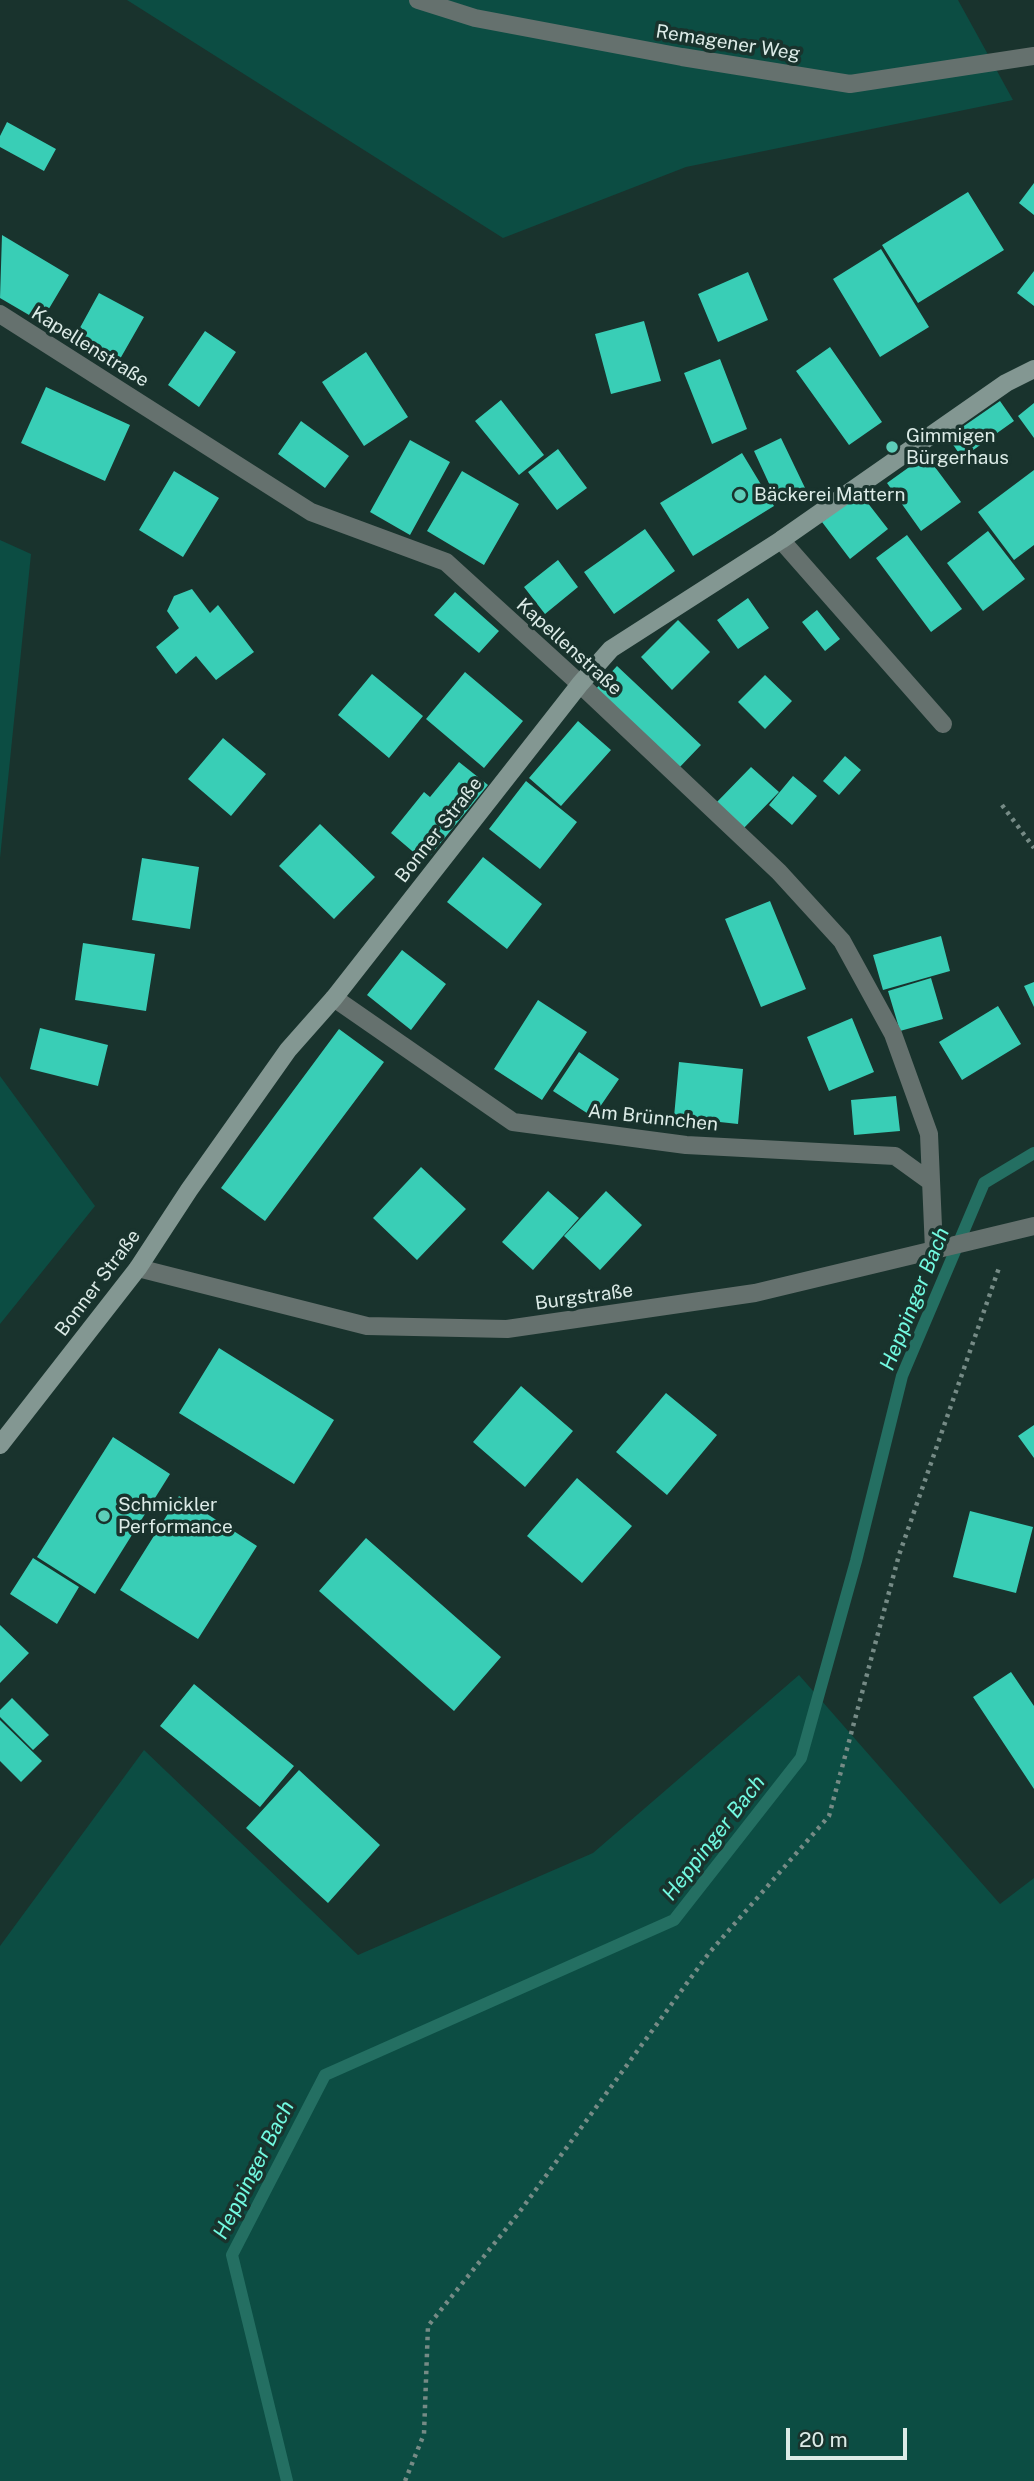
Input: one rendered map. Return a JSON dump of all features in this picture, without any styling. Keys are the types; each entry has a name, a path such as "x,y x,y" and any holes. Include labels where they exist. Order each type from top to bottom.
{"main road":[{"name":"Bonner Straße","path":"0,1445 138,1268 189,1190 288,1050 334,998 580,684 611,649 781,540 1006,383 1034,369"}],"street":[{"name":"Remagener Weg","path":"418,0 475,18 682,57 850,84 1034,56"},
{"name":"Kapellenstraße","path":"0,314 312,512 446,562 580,684 779,872 842,941 893,1034 929,1134 932,1182"},
{"path":"781,540 943,724"},
{"name":"Am Brünnchen","path":"334,998 513,1122 685,1145 895,1156 932,1182"},
{"path":"932,1182 939,1249"},
{"name":"Burgstraße","path":"138,1268 367,1326 507,1329 755,1293 1034,1226"}],"path":[{"path":"1002,805 1034,848"},
{"path":"405,2481 424,2434 428,2326 517,2214 709,1953 829,1816 899,1555 1012,1231"}],"green space":[{"path":"127,0 958,0 1013,100 686,167 503,238"},
{"path":"0,540 31,554 0,858"},
{"path":"0,1076 95,1206 0,1324"},
{"path":"799,1675 1000,1904 1034,1878 1034,2481 0,2481 0,1946 144,1750 358,1955 593,1853"}],"building":[{"path":"7,122 56,149 44,171 0,147 0,136"},
{"path":"1034,183 1034,215 1019,203"},
{"path":"968,192 1004,250 918,303 882,245"},
{"path":"2,235 69,275 41,322 0,298"},
{"path":"881,249 929,327 880,357 833,279"},
{"path":"1034,271 1034,306 1017,293"},
{"path":"748,272 768,320 718,342 698,294"},
{"path":"99,293 144,317 120,359 76,335"},
{"path":"644,321 661,381 611,394 595,334"},
{"path":"205,331 236,352 199,407 168,385"},
{"path":"830,347 882,422 849,445 796,371"},
{"path":"366,352 408,417 364,446 322,382"},
{"path":"720,359 747,429 712,444 684,373"},
{"path":"46,387 130,425 105,481 21,443"},
{"path":"501,400 544,455 519,475 475,421"},
{"path":"1000,401 1014,421 962,458 948,437"},
{"path":"1034,403 1034,438 1018,416"},
{"path":"301,421 349,456 325,488 278,454"},
{"path":"781,438 806,490 778,503 754,451"},
{"path":"410,440 450,462 410,535 370,512"},
{"path":"558,449 587,488 557,510 528,472"},
{"path":"742,453 774,506 693,556 660,503"},
{"path":"926,455 961,502 921,531 887,483"},
{"path":"1034,470 1034,545 1014,560 978,512"},
{"path":"174,471 219,498 183,557 139,530"},
{"path":"462,471 519,504 484,565 427,531"},
{"path":"860,493 888,529 850,559 822,522"},
{"path":"645,529 675,571 614,614 584,572"},
{"path":"988,531 1025,579 983,611 947,563"},
{"path":"907,535 962,609 931,632 876,558"},
{"path":"558,560 578,587 545,614 524,587"},
{"path":"192,589 210,613 218,605 254,652 216,680 196,656 176,674 156,647 179,628 167,611 174,596"},
{"path":"455,592 499,631 479,653 434,615"},
{"path":"748,598 769,628 738,649 717,620"},
{"path":"817,610 840,639 825,651 802,622"},
{"path":"678,620 710,652 672,690 641,657"},
{"path":"617,666 701,745 677,770 594,691"},
{"path":"465,672 523,721 484,768 426,719"},
{"path":"372,674 423,716 389,758 338,715"},
{"path":"765,675 792,701 765,729 738,702"},
{"path":"578,721 611,750 561,806 529,778"},
{"path":"223,738 266,774 231,816 188,779"},
{"path":"845,756 861,770 839,795 823,781"},
{"path":"459,762 488,785 425,862 391,833 424,792 430,797"},
{"path":"751,767 779,792 742,830 715,804"},
{"path":"793,776 817,796 792,825 769,805"},
{"path":"526,781 577,822 540,869 489,829"},
{"path":"320,824 375,877 334,919 279,866"},
{"path":"483,857 542,904 507,949 447,902"},
{"path":"142,858 199,867 190,929 132,920"},
{"path":"770,901 806,989 761,1007 725,919"},
{"path":"941,936 950,971 883,990 873,955"},
{"path":"83,943 155,954 146,1011 75,1000"},
{"path":"402,950 446,984 411,1030 367,995"},
{"path":"931,978 943,1019 900,1031 888,991"},
{"path":"1034,982 1034,1007 1024,986"},
{"path":"538,1000 587,1032 542,1100 494,1069"},
{"path":"998,1006 1021,1044 962,1080 939,1042"},
{"path":"852,1018 874,1072 829,1091 807,1037"},
{"path":"40,1028 108,1045 98,1086 30,1069"},
{"path":"339,1029 384,1062 265,1221 221,1188"},
{"path":"579,1052 619,1079 593,1117 553,1091"},
{"path":"679,1062 743,1069 738,1124 674,1117"},
{"path":"896,1096 900,1131 854,1135 851,1100"},
{"path":"421,1167 466,1209 417,1260 373,1218"},
{"path":"548,1191 579,1218 533,1270 502,1242"},
{"path":"606,1191 642,1225 600,1270 564,1236"},
{"path":"219,1348 334,1420 294,1484 179,1413"},
{"path":"521,1386 573,1431 525,1487 473,1442"},
{"path":"666,1393 717,1435 667,1495 616,1452"},
{"path":"1034,1425 1034,1458 1018,1436"},
{"name":"Schmickler Performance","path":"113,1437 170,1474 95,1594 37,1557"},
{"path":"577,1478 632,1526 582,1583 527,1536"},
{"path":"179,1496 257,1546 198,1639 120,1590"},
{"path":"970,1511 1033,1527 1016,1593 953,1577"},
{"path":"366,1538 501,1657 454,1711 319,1591"},
{"path":"33,1558 79,1587 57,1624 10,1594"},
{"path":"0,1625 29,1653 0,1683"},
{"path":"1011,1672 1034,1706 1034,1789 973,1697"},
{"path":"194,1684 294,1766 260,1807 160,1726"},
{"path":"12,1698 49,1735 33,1750 0,1717 0,1710"},
{"path":"0,1720 42,1761 21,1782 0,1761"},
{"path":"299,1770 380,1845 328,1903 246,1828"}],"waterway":[{"name":"Heppinger Bach","path":"287,2481 232,2255 325,2075 674,1920 801,1758 856,1561 902,1376 984,1183 1034,1153"}],"place":[{"name":"Gimmigen Bürgerhaus","path":"892,447"},
{"name":"Bäckerei Mattern","path":"740,495"},
{"name":"Schmickler Performance","path":"104,1516"}]}
